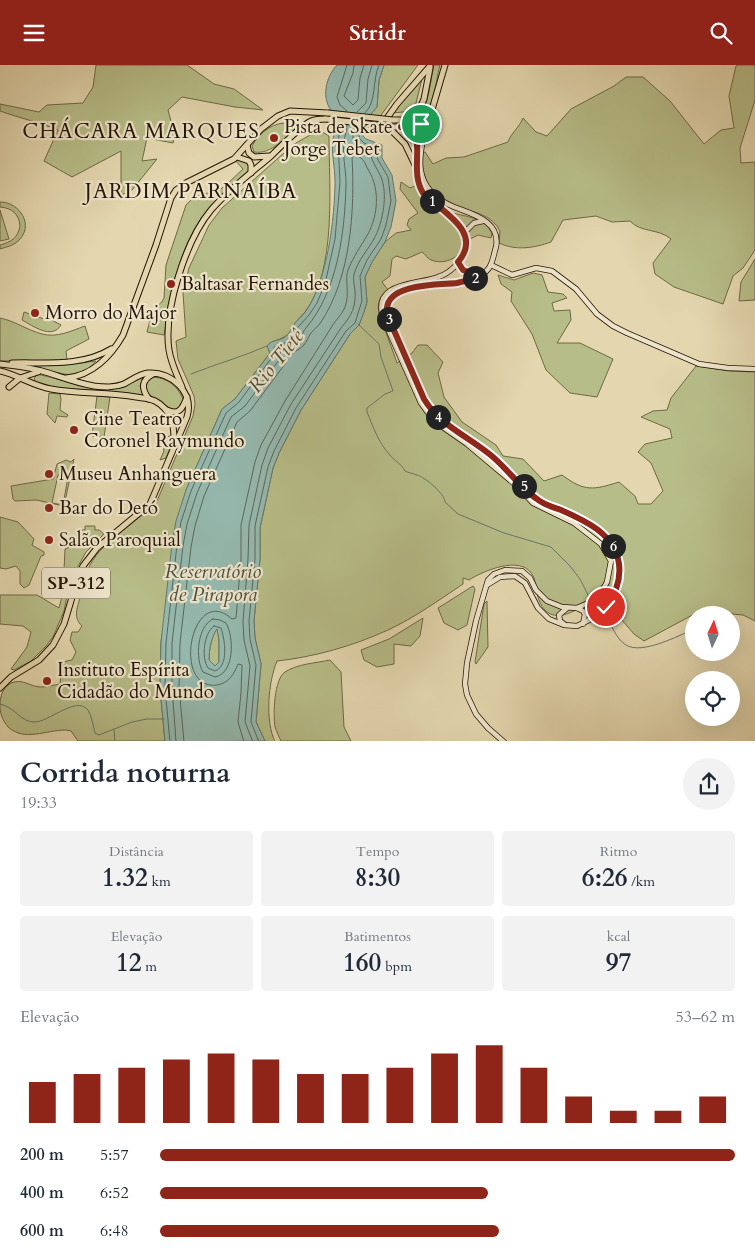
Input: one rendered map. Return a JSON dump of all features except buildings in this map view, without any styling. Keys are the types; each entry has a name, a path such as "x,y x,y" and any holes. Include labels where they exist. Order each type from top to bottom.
{"main road":[{"path":"0,371 53,390 104,393 150,399 156,401 166,410 179,411 187,397 172,361 169,339 174,296 184,260 196,232 211,211 310,121 327,116 404,121 418,113 424,99 430,66"},
{"path":"416,167 405,144 388,127 387,119 397,103 430,66"},
{"path":"444,66 422,138 422,175 425,186 442,202 492,226 497,235 496,245 491,265 486,272 480,276 458,283 403,290 388,303 389,319 424,399 429,408 442,422 492,457 538,500 598,529 607,537 613,547 620,567 615,593 606,607 591,619 578,626 564,625 549,619 538,608 528,587 516,576 505,576 495,579 486,586"},
{"path":"64,379 86,373 99,364 116,346 126,329 173,194 186,183 237,157 264,126 290,111 393,127 421,124 431,113"},
{"path":"401,127 414,130 416,134 416,167 418,181 423,193 462,228 465,232 467,247 458,262 440,277 396,287 383,300 383,318 421,403 434,421 474,449 517,486 533,503 574,523 601,544 607,551 611,561 604,588 595,600 577,608 556,606 547,601 538,593 530,578 522,571 510,569 494,574 488,580 467,663 465,684 467,695 476,713 488,728 504,741"},
{"path":"247,145 249,153 254,157 271,156"},
{"path":"237,157 249,161 251,174"},
{"path":"465,232 474,223 484,221"},
{"path":"458,262 463,270 480,276"},
{"path":"491,265 512,275 536,268 552,271 576,289 597,314 627,333 700,364 755,369"},
{"path":"0,364 77,361 102,354 116,346"},
{"path":"0,364 38,371 64,379 112,387 122,385 145,374 153,373 167,377 182,387"},
{"path":"6,372 10,379 9,387 20,378 38,371"},
{"path":"32,383 38,371"},
{"path":"150,399 144,392 143,385 147,377 153,373"},
{"name":"SP-312","path":"0,688 11,677 39,660 53,645 64,624 83,566 97,548 150,504 188,412 187,397"},
{"name":"SP-312","path":"166,410 174,432 171,453"},
{"path":"564,625 560,621 559,615 567,608"},
{"path":"577,608 585,614 583,624"}],"green space":[{"path":"96,65 187,65 214,84 234,89 263,110 182,97 168,110 175,136 173,143 147,138 142,161 157,159 132,190 121,195 121,151 72,177 44,161 58,130 0,111 0,104 39,112 47,105 83,103 93,87"},
{"path":"384,65 418,65 373,126 365,125 365,120 377,107 379,80"},
{"path":"434,65 440,65 429,108 425,115 412,123 412,120 418,117 425,104"},
{"path":"755,65 755,100 740,148 741,163 755,162 755,250 743,268 733,276 723,304 674,287 655,274 653,263 671,239 661,233 639,227 630,221 612,222 596,216 563,220 551,242 532,247 512,247 499,243 500,231 493,221 483,215 435,199 426,192 421,181 421,153 425,152 433,164 446,158 464,157 508,142 523,118 536,132 547,136 571,109 614,86 626,77 643,77 670,101 704,144 721,130 734,128 729,96 736,66"},
{"path":"422,79 414,111 392,113"},
{"path":"283,123 300,126 273,148 267,151 254,152 252,146 261,134 273,126"},
{"path":"319,130 329,136 330,203 327,251 315,294 305,312 288,334 267,346 270,353 235,399 222,409 186,490 161,642 160,688 165,741 78,741 71,731 66,730 28,735 21,734 8,727 1,715 0,703 4,690 8,685 15,682 23,682 41,687 60,684 61,674 59,667 62,662 72,660 76,652 70,640 72,632 78,632 82,626 77,620 77,609 85,576 90,565 112,539 157,501 193,416 194,396 178,359 176,341 186,337 183,293 189,268 209,225 222,208 285,152 296,143"},
{"path":"239,159 249,164 249,170 208,210 194,229 187,243 173,288 164,335 147,332 153,313 164,298 166,265 186,205 194,197 211,192 213,195 226,185 243,169 235,160"},
{"path":"401,182 410,188 417,185 424,197 433,205 476,219 492,233 491,238 478,235 466,241 458,255 448,261 437,262 431,260 422,252 406,259 396,256 392,259 390,276 382,282 388,290 381,298 378,309 397,363 412,353 418,345 427,345 443,362 438,373 444,397 462,422 496,445 503,456 523,459 544,481 562,475 570,481 589,488 602,487 619,482 635,496 638,504 651,504 663,491 651,463 638,452 645,444 672,438 670,429 641,417 653,411 667,410 671,398 696,366 729,371 755,372 755,621 740,615 740,606 685,606 685,619 644,641 634,634 615,612 609,614 594,607 583,612 576,610 560,615 550,614 542,606 534,577 526,568 510,565 492,569 469,580 463,578 463,584 436,602 407,620 375,636 319,654 277,661 271,680 269,701 270,723 275,741 265,741 256,722 261,664 255,638 254,621 260,559 260,528 273,468 301,410 350,334 359,325 367,302 365,277 372,262 385,242 396,233 411,230 407,225 409,219 418,213 400,189"},
{"path":"0,202 7,203 19,210 25,222 25,229 23,235 16,243 0,249 0,245 11,241 16,236 20,226 16,215 11,210 0,207"},
{"path":"0,210 9,239 0,241"},
{"path":"755,259 755,300 739,301 741,282"},
{"path":"533,273 542,275 548,292 563,294 567,298 552,303 554,311 570,310 571,320 557,343 580,343 613,359 597,397 570,393 546,370 532,334 511,301 512,292 501,284 498,275 514,280"},
{"path":"24,312 44,319 46,317 61,325 53,331 42,330 22,320"},
{"path":"0,318 48,335 64,333 85,326 89,339 66,351 67,360 0,361"},
{"path":"96,361 83,372 69,375 37,367 38,365 63,365"},
{"path":"37,374 82,385 109,388 143,377 140,386 143,395 47,387 35,382 34,379"},
{"path":"153,377 163,379 175,386 183,399 181,407 174,410 159,402 146,391 145,383"},
{"path":"49,393 60,394 60,410 68,415 67,417 57,416 55,423 47,414"},
{"path":"97,396 110,397 104,437 92,436"},
{"path":"170,436 172,443 166,458 160,460 164,451 161,438"},
{"path":"74,459 64,506 36,500 15,501 13,499 11,486 53,479 57,464 66,460 71,462","holes":["58,475 68,477 63,505 52,503"]},
{"path":"0,517 18,522 34,539 32,545 44,552 29,585 24,588 20,584 20,571 16,566 6,569 0,568"},
{"path":"85,526 95,526 95,530 99,530 104,534 86,552 71,575 64,611 53,637 31,661 14,670 11,669 27,647 31,632 23,626 0,624 0,595 37,595 59,608 63,592 65,549 76,544 77,530 85,530"},
{"path":"473,586 475,589 467,625 458,630 444,623 438,608"},
{"path":"487,601 488,647 476,664 484,604"},
{"path":"423,618 420,636 411,646 394,644 394,664 377,667 364,660 361,650 389,639"},
{"path":"217,628 219,662 215,666 209,660 209,656 212,640"},
{"path":"330,660 341,672 344,727 351,741 281,741 275,727 274,714 276,689 281,676 295,667"}],"water":[{"name":"Reservatório de Pirapora","path":"337,65 384,65 379,80 377,107 366,120 363,136 382,145 382,158 392,175 396,201 391,227 385,242 365,277 367,302 359,325 350,334 301,410 273,468 260,528 260,559 254,621 255,638 261,664 256,722 265,741 165,741 160,688 161,642 176,521 186,490 222,409 235,399 270,353 267,346 286,336 305,313 319,284 328,249 335,196 333,144 337,116 328,105 326,98 329,77","holes":["217,629 219,662 215,666 209,660 212,640"]}],"waterway":[{"path":"358,324 379,344 381,357 393,391 385,394 367,408 376,434 391,456 405,471 420,476 434,486 445,502 458,514 504,533 551,547 580,579 589,597"},
{"name":"Rio Tietê","path":"191,374 267,346"},
{"path":"606,615 619,639 626,645 633,647 650,646 685,633"},
{"path":"0,704 10,708 25,720 34,722 69,707 83,706 89,712 95,733 99,735 132,722 147,719 164,719"},
{"path":"114,730 115,741"}],"place":[{"name":"Pista de Skate Jorge Tebet","path":"274,138"},
{"name":"Baltasar Fernandes","path":"171,284"},
{"name":"Morro do Major","path":"35,313"},
{"name":"Cine Teatro Coronel Raymundo","path":"74,430"},
{"name":"Museu Anhanguera","path":"49,474"},
{"name":"Bar do Detó","path":"49,508"},
{"name":"Salão Paroquial","path":"49,540"},
{"name":"Instituto Espírita Cidadão do Mundo","path":"47,681"}],"district":[{"name":"CHÁCARA MARQUES","path":"141,131"},
{"name":"JARDIM PARNAÍBA","path":"191,191"}],"route":[{"path":"421,124 401,127 410,128 416,134 416,167 419,186 423,193 465,232 467,247 458,262 463,270 480,276 458,283 403,290 388,303 389,319 424,399 429,408 442,422 492,457 532,496 544,504 563,511 598,529 607,537 618,557 620,567 618,585 612,600 606,607"}]}
